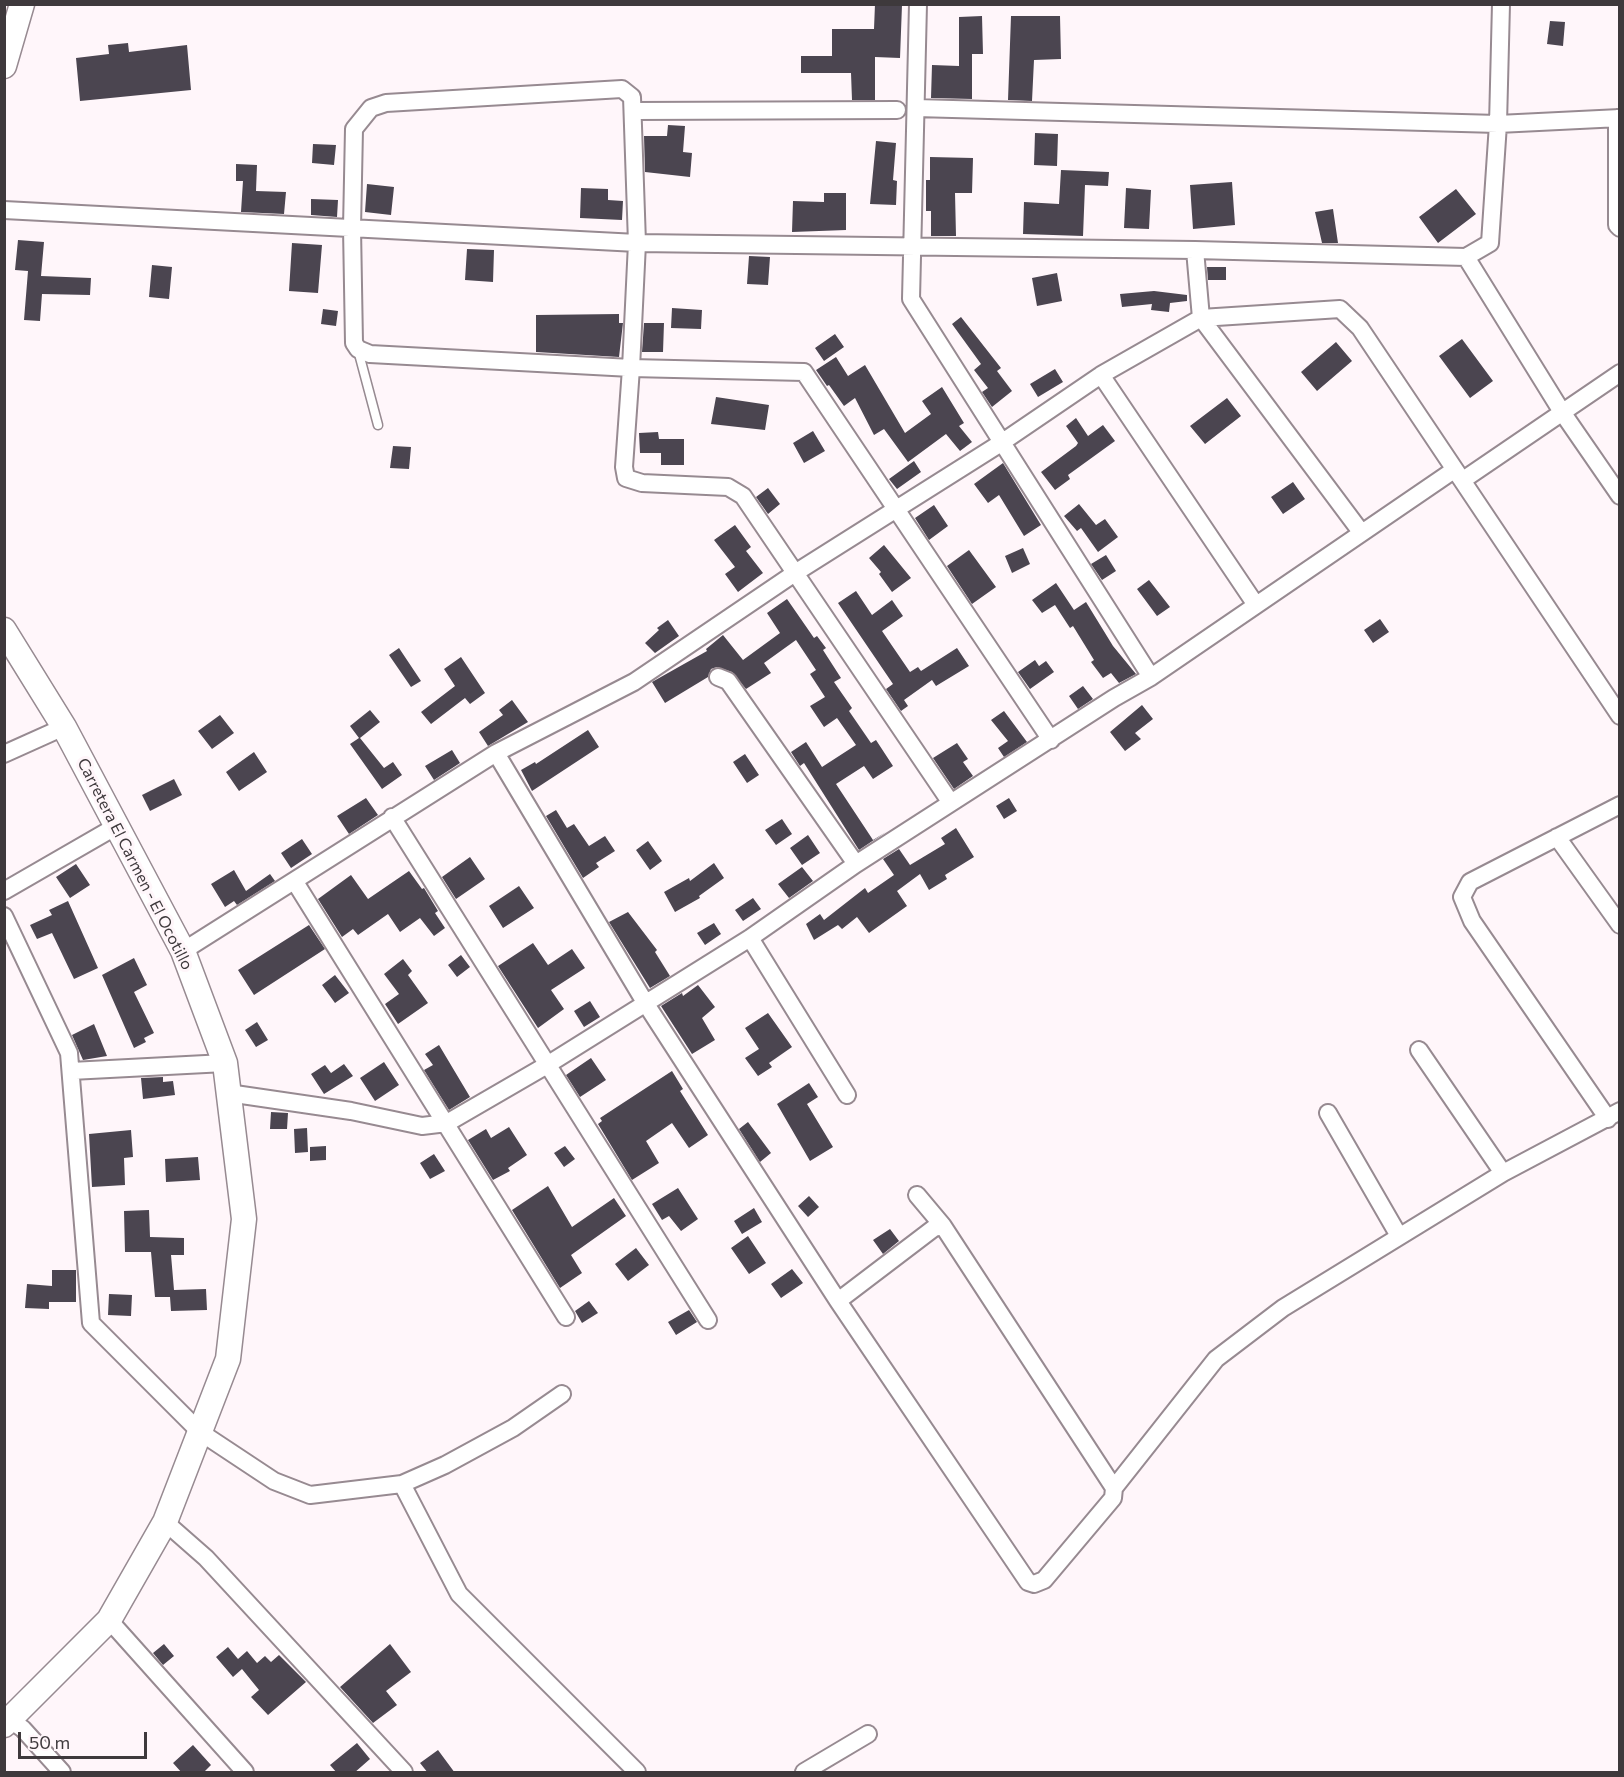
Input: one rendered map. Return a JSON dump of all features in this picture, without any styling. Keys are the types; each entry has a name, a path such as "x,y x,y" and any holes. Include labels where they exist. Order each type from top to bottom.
{"main road":[{"path":"4,66 10,28 22,4"},
{"name":"Carretera El Carmen - El Ocotillo","path":"4,630 64,727 115,827 183,951 225,1063 244,1219 228,1359 165,1522 109,1620 7,1720"}],"street":[{"path":"918,4 911,299 1151,677"},
{"path":"4,210 636,243 1195,250 1466,257 1490,243 1501,4"},
{"path":"951,803 743,496 728,487 642,483 626,478 624,467 631,368 636,243 632,97 622,89 386,103 371,108 354,129 352,228 354,343 358,349 370,354 631,368 804,372 897,507 1051,740"},
{"path":"916,108 1497,124 1618,118 1617,225 1620,228"},
{"path":"634,111 897,110"},
{"path":"1195,250 1201,318 1361,532"},
{"path":"1466,257 1562,412 1620,496"},
{"path":"183,951 496,753 634,682 795,573 1002,443 1101,375 1201,318 1340,309 1360,328 1620,716"},
{"path":"228,1093 351,1111 422,1126 447,1123 547,1065 750,938 856,864 1151,677 1361,532 1458,476 1620,373"},
{"path":"1101,375 1256,605"},
{"path":"718,677 728,681 856,864"},
{"path":"4,754 64,727"},
{"path":"496,753 646,1004 838,1301 1028,1582 1035,1584 1044,1580 1113,1498 1114,1488 1216,1359 1283,1308 1399,1236 1503,1173 1614,1115 1472,921 1462,897 1470,882 1620,805"},
{"path":"392,817 708,1320"},
{"path":"4,891 115,827"},
{"path":"1557,837 1620,925"},
{"path":"295,882 447,1123 500,1215 566,1317"},
{"path":"4,916 69,1053 91,1323 200,1432 274,1481 310,1495 402,1484 446,1465 503,1433 562,1394"},
{"path":"750,938 847,1095"},
{"path":"1419,1050 1503,1173"},
{"path":"71,1071 225,1063"},
{"path":"1328,1113 1399,1236"},
{"path":"917,1195 943,1226 1114,1488"},
{"path":"838,1301 934,1228 943,1226"},
{"path":"402,1484 459,1594 637,1773"},
{"path":"165,1522 206,1558 404,1773"},
{"path":"109,1620 245,1773"},
{"path":"7,1720 62,1773"},
{"path":"804,1773 868,1734"}],"lane":[{"path":"358,349 378,425"}],"building":[{"path":"875,4 902,5 900,58 875,57 875,100 852,100 851,73 801,73 801,56 832,56 832,29 874,29"},
{"path":"982,16 983,54 972,54 972,99 931,98 932,65 959,66 959,17"},
{"path":"1011,16 1060,16 1061,59 1034,60 1032,101 1008,100"},
{"path":"1550,21 1565,22 1563,46 1547,44"},
{"path":"128,43 129,52 187,45 191,90 80,101 76,58 109,54 108,45"},
{"path":"668,125 685,126 683,152 692,153 690,177 645,172 644,136 667,136"},
{"path":"1035,133 1058,134 1057,166 1034,165"},
{"path":"876,141 896,143 893,180 897,181 896,205 870,204"},
{"path":"313,144 336,145 334,165 312,163"},
{"path":"930,157 973,158 972,193 955,193 956,236 931,236 931,211 926,211 926,180 930,180"},
{"path":"236,164 257,165 256,191 286,192 284,214 241,212 243,181 236,181"},
{"path":"1061,170 1109,172 1108,186 1085,185 1083,236 1023,234 1024,202 1059,204"},
{"path":"1232,182 1235,225 1193,229 1190,185"},
{"path":"367,184 394,187 391,215 365,212"},
{"path":"581,188 608,189 608,200 623,201 622,220 580,218"},
{"path":"1126,188 1151,190 1149,229 1124,228"},
{"path":"1456,189 1476,214 1438,243 1419,217"},
{"path":"824,193 846,193 846,230 792,232 793,201 824,202"},
{"path":"311,199 338,200 337,217 311,215"},
{"path":"1333,209 1338,243 1322,243 1315,212"},
{"path":"18,240 44,242 41,276 91,278 90,295 42,294 40,321 24,320 28,271 15,270"},
{"path":"292,243 322,245 318,293 289,291"},
{"path":"467,249 494,250 493,282 465,280"},
{"path":"749,256 770,257 768,285 747,284"},
{"path":"152,265 172,267 169,299 149,297"},
{"path":"1207,267 1226,267 1226,280 1208,280"},
{"path":"1057,273 1062,301 1037,306 1032,278"},
{"path":"1154,291 1187,295 1187,301 1170,303 1169,312 1151,310 1152,304 1122,307 1120,294"},
{"path":"672,308 702,310 701,329 671,328"},
{"path":"323,309 338,311 336,326 321,324"},
{"path":"619,314 619,323 623,323 619,357 536,352 536,315"},
{"path":"961,317 1001,368 997,371 1012,391 992,407 982,392 988,388 974,370 981,364 952,324"},
{"path":"644,323 664,323 663,352 642,352"},
{"path":"835,334 844,347 824,361 815,348"},
{"path":"1462,339 1493,381 1470,398 1439,356"},
{"path":"1336,342 1352,361 1317,391 1301,372"},
{"path":"836,357 848,376 865,365 905,433 931,414 922,401 942,387 964,423 959,426 972,442 960,451 946,434 908,462 884,429 874,435 855,398 844,406 816,370"},
{"path":"1055,369 1063,382 1038,397 1030,384"},
{"path":"716,397 769,405 765,430 711,424"},
{"path":"1227,398 1241,416 1205,444 1190,426"},
{"path":"1076,418 1088,436 1103,425 1115,441 1068,475 1070,479 1055,490 1041,472 1078,443 1066,426"},
{"path":"813,431 825,451 804,463 793,443"},
{"path":"658,432 659,439 684,439 684,465 661,465 661,453 640,453 639,433"},
{"path":"393,446 411,447 409,469 390,468"},
{"path":"914,461 921,472 897,489 889,479"},
{"path":"1003,463 1041,525 1024,536 999,495 988,503 974,484"},
{"path":"1293,482 1305,499 1283,514 1271,497"},
{"path":"768,488 780,504 768,514 756,497"},
{"path":"1079,504 1096,525 1105,519 1118,537 1098,552 1081,528 1077,531 1064,516"},
{"path":"934,505 948,526 929,540 915,518"},
{"path":"735,525 751,547 746,551 763,573 738,592 725,574 735,567 714,540"},
{"path":"884,545 911,578 892,592 879,574 881,572 869,558"},
{"path":"1023,548 1030,564 1012,573 1005,556"},
{"path":"969,550 996,587 972,604 947,566"},
{"path":"1106,555 1116,571 1102,580 1091,564"},
{"path":"1149,580 1170,607 1157,616 1137,589"},
{"path":"1056,583 1074,610 1086,602 1113,646 1136,674 1119,683 1111,673 1103,678 1091,662 1094,660 1073,626 1070,628 1055,605 1042,613 1032,600"},
{"path":"856,591 872,615 892,600 903,616 882,631 910,672 918,667 921,671 957,648 969,666 936,686 932,680 904,700 908,706 901,711 886,689 893,684 838,603"},
{"path":"787,599 814,638 817,636 826,648 823,650 841,678 834,682 852,708 849,711 871,743 876,740 893,766 873,779 864,766 836,784 873,840 886,832 859,850 804,763 800,766 791,752 806,742 822,767 856,745 837,718 824,727 810,706 825,697 810,674 816,670 796,640 764,663 771,673 746,689 732,672 717,667 711,669 708,677 665,703 652,682 707,651 706,649 723,635 743,660 780,633 767,613"},
{"path":"1380,619 1389,632 1373,643 1364,630"},
{"path":"668,620 679,636 655,653 645,643 659,630 657,628"},
{"path":"399,648 421,681 411,687 389,655"},
{"path":"461,657 485,693 470,704 465,698 431,724 421,712 455,686 444,669"},
{"path":"1035,660 1039,666 1046,661 1054,672 1030,689 1018,672"},
{"path":"1083,686 1093,699 1078,709 1069,696"},
{"path":"512,700 528,722 488,746 479,732 503,715 499,710"},
{"path":"1142,705 1153,719 1135,733 1141,739 1125,751 1110,732"},
{"path":"370,710 380,722 360,738 384,768 393,762 402,775 382,789 350,744 359,738 350,726"},
{"path":"1004,711 1027,742 1004,757 998,748 1008,741 991,720"},
{"path":"220,715 234,733 212,749 198,731"},
{"path":"588,730 599,747 532,791 521,770 535,762 536,764"},
{"path":"957,743 968,759 963,762 973,776 954,789 933,758"},
{"path":"452,750 460,763 434,780 425,766"},
{"path":"254,752 267,772 239,791 226,772"},
{"path":"745,754 759,775 747,783 733,762"},
{"path":"174,779 182,795 150,811 142,795"},
{"path":"366,798 378,815 349,834 337,816"},
{"path":"1009,798 1017,811 1004,819 996,806"},
{"path":"556,810 567,828 574,824 589,846 605,836 615,851 596,863 599,867 583,878 546,816"},
{"path":"782,819 792,834 776,845 765,830"},
{"path":"956,828 974,857 945,875 947,879 929,890 920,874 897,891 907,906 869,933 857,917 842,929 838,925 814,940 806,924 820,914 824,920 865,888 868,893 894,875 883,859 899,849 910,865 945,844 941,838"},
{"path":"808,835 820,853 802,865 790,848"},
{"path":"302,839 312,854 291,868 281,853"},
{"path":"648,841 662,861 650,870 636,850"},
{"path":"470,857 485,879 456,899 442,877"},
{"path":"714,863 724,878 699,896 700,898 675,912 664,892 689,878 690,881"},
{"path":"76,864 90,885 70,898 56,877"},
{"path":"802,867 813,881 789,898 778,884"},
{"path":"234,870 246,891 270,874 275,881 237,905 234,901 225,907 211,884"},
{"path":"409,871 422,889 424,888 438,911 435,913 445,928 434,936 420,918 400,932 388,914 358,935 353,929 342,937 318,899 351,875 368,899"},
{"path":"519,886 534,908 503,928 489,906"},
{"path":"753,898 761,909 743,921 735,910"},
{"path":"68,901 98,968 74,979 52,933 37,939 30,925 52,915 49,910"},
{"path":"628,912 657,950 655,952 670,976 650,988 609,922"},
{"path":"714,923 721,934 705,945 697,933"},
{"path":"309,925 325,949 254,995 238,970"},
{"path":"533,943 548,965 572,949 585,968 551,990 564,1009 538,1028 498,966"},
{"path":"461,955 470,967 457,977 448,965"},
{"path":"134,958 147,985 134,992 154,1033 144,1038 146,1042 134,1048 102,975"},
{"path":"403,959 412,971 408,975 428,1003 398,1024 385,1004 399,994 384,974"},
{"path":"335,975 349,993 335,1003 322,985"},
{"path":"698,985 715,1007 702,1018 715,1040 692,1054 661,1006 682,993 683,996"},
{"path":"590,1001 600,1017 584,1027 574,1011"},
{"path":"768,1013 792,1047 769,1063 772,1067 758,1076 745,1058 759,1049 745,1028"},
{"path":"257,1022 268,1040 256,1047 245,1030"},
{"path":"94,1024 107,1056 83,1060 72,1035"},
{"path":"439,1045 470,1097 449,1110 424,1070 433,1065 425,1054"},
{"path":"591,1058 606,1080 580,1097 566,1075"},
{"path":"384,1062 399,1085 375,1101 360,1078"},
{"path":"344,1064 353,1076 324,1094 311,1074 325,1065 331,1073"},
{"path":"672,1071 683,1089 680,1091 708,1135 689,1148 672,1123 646,1141 659,1163 632,1180 598,1124 602,1121 600,1118"},
{"path":"163,1077 163,1082 173,1081 175,1095 143,1099 141,1078"},
{"path":"809,1083 818,1097 807,1104 833,1147 810,1161 777,1104"},
{"path":"271,1112 288,1113 287,1129 270,1129"},
{"path":"748,1122 771,1153 760,1162 739,1129"},
{"path":"509,1127 527,1155 508,1168 510,1171 493,1180 468,1140 486,1129 491,1138"},
{"path":"307,1128 308,1152 295,1153 294,1129"},
{"path":"131,1130 133,1157 124,1158 125,1185 92,1187 89,1134"},
{"path":"326,1146 326,1160 310,1161 310,1147"},
{"path":"565,1146 575,1159 564,1167 554,1153"},
{"path":"434,1154 445,1171 430,1179 420,1163"},
{"path":"198,1157 200,1180 166,1182 165,1159"},
{"path":"548,1186 572,1227 614,1198 626,1216 571,1255 582,1273 560,1288 512,1210"},
{"path":"678,1188 698,1219 681,1231 669,1216 662,1220 652,1204"},
{"path":"809,1196 819,1207 808,1217 798,1206"},
{"path":"754,1208 762,1222 742,1234 734,1221"},
{"path":"149,1210 150,1237 184,1238 184,1255 171,1255 174,1290 206,1289 207,1310 171,1311 170,1297 155,1297 151,1252 125,1252 124,1211"},
{"path":"890,1229 899,1241 883,1254 873,1240"},
{"path":"748,1236 766,1263 749,1274 731,1248"},
{"path":"636,1248 649,1265 628,1281 615,1264"},
{"path":"792,1269 803,1283 781,1298 771,1284"},
{"path":"52,1270 76,1270 76,1302 49,1302 49,1309 25,1308 27,1284 52,1286"},
{"path":"109,1294 132,1295 131,1316 108,1315"},
{"path":"589,1301 598,1313 582,1323 575,1311"},
{"path":"689,1310 697,1322 676,1335 668,1322"},
{"path":"164,1644 174,1656 163,1665 153,1653"},
{"path":"390,1644 411,1672 386,1691 397,1705 373,1723 340,1687"},
{"path":"228,1647 238,1659 247,1651 257,1663 265,1656 271,1662 279,1655 306,1682 268,1715 251,1697 259,1690 242,1669 233,1677 216,1657"},
{"path":"357,1743 370,1759 354,1773 337,1773 330,1765"},
{"path":"193,1745 211,1765 203,1773 182,1773 173,1763"},
{"path":"438,1750 455,1773 428,1773 420,1763"}]}
